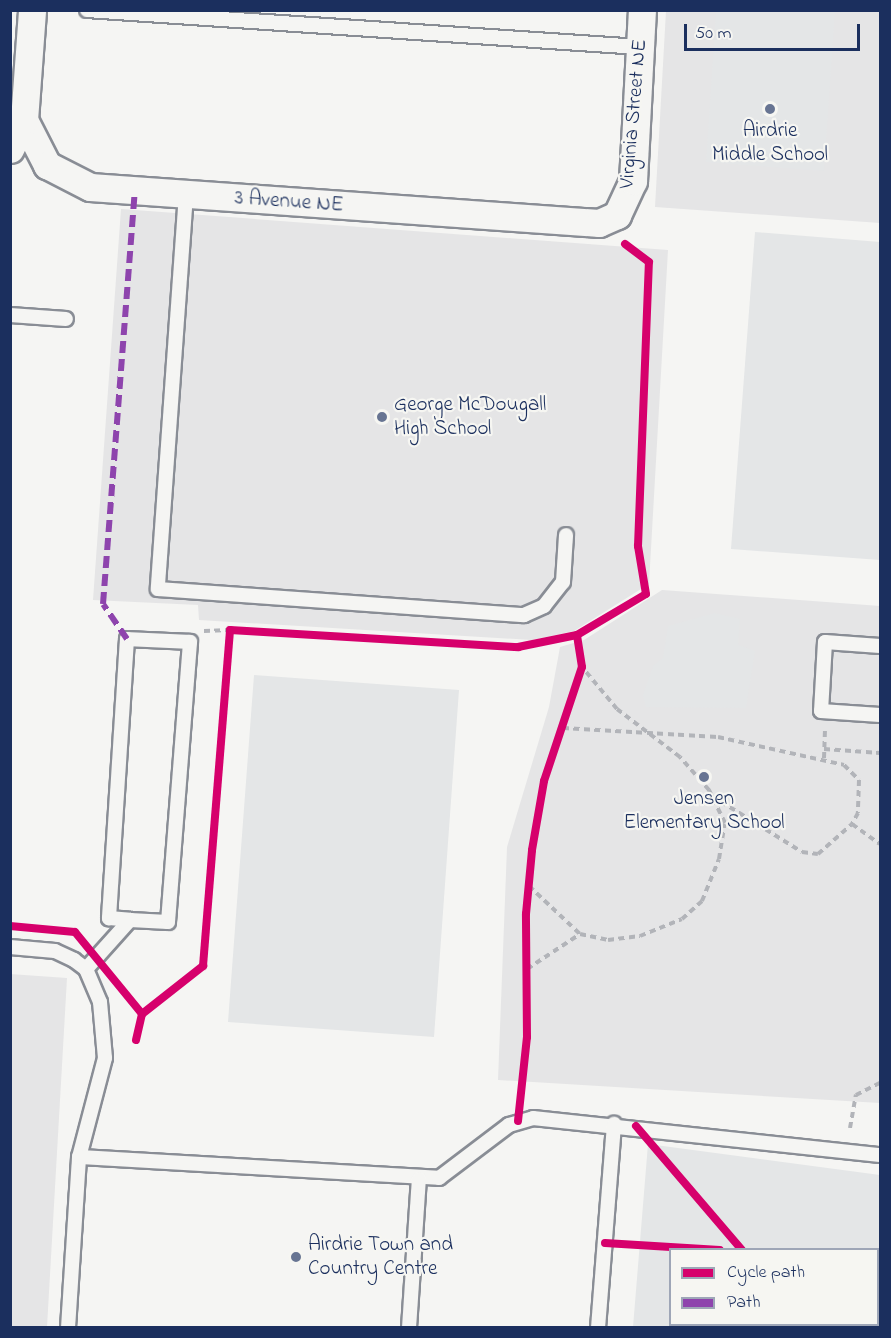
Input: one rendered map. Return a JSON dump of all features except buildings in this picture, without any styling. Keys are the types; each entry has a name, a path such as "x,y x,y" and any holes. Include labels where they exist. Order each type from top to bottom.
{"street":[{"path":"10,149 24,120 32,10"},
{"name":"Virginia Street NE","path":"617,215 633,181 642,10"},
{"name":"3 Avenue NE","path":"24,120 47,165 68,180 90,187 578,223 617,215"}],"lane":[{"path":"87,10 640,47"},
{"path":"186,194 158,589 524,615 544,606 563,582 566,535"},
{"path":"10,315 66,319"},
{"path":"128,639 190,642 168,922 130,920 109,918 128,639"},
{"path":"880,646 825,642 820,711 880,715"},
{"path":"86,969 130,920"},
{"path":"10,948 55,951 86,969 107,1042 79,1157 68,1328"},
{"path":"79,1157 419,1179 451,1173 518,1121 614,1124 880,1155"},
{"path":"598,1328 614,1124"},
{"path":"409,1328 419,1179"}],"path":[{"path":"190,642 207,628 241,630"},
{"path":"229,641 230,630"},
{"path":"579,681 582,667 580,656"},
{"path":"529,886 580,934 608,940 640,936 682,919 702,900 720,859 725,823 711,795 680,757 640,730 582,667"},
{"path":"824,758 826,711"},
{"path":"559,738 567,718"},
{"path":"563,728 640,730 718,737 824,758 844,765 859,780 858,813 852,824 818,854 802,852 711,795"},
{"path":"824,749 880,753"},
{"path":"852,824 880,844"},
{"path":"527,905 530,874"},
{"path":"526,969 580,934"},
{"path":"526,958 526,981"},
{"path":"850,1128 856,1095 880,1083"}],"shaded area":[{"name":"Airdrie Middle School","path":"666,11 880,11 880,223 655,207"},
{"path":"716,11 835,11 824,171 706,162"},
{"name":"George McDougall High School","path":"121,209 668,250 649,584 574,631 532,640 199,620 198,605 93,600"},
{"path":"755,232 880,242 880,560 731,549"},
{"name":"Jensen Elementary School","path":"662,590 880,606 880,1103 498,1080 507,847 549,707 560,647 584,640"},
{"path":"715,613 740,619 738,645 755,651 746,708 646,707 643,695 653,666 663,658 668,626"},
{"path":"254,675 459,690 434,1037 228,1022"},
{"path":"10,974 67,978 47,1327 11,1327"},
{"path":"648,1144 880,1175 880,1327 633,1327"}],"marked path":[{"path":"127,639 103,604 135,191"}],"cycle path":[{"path":"518,1121 527,1037 526,914 532,850 544,781 582,667 577,635 646,594 638,546 649,262 625,244"},
{"path":"136,1040 142,1014 203,966 230,630 518,647 577,635"},
{"path":"10,926 75,932 142,1014"},
{"path":"636,1126 740,1248"},
{"path":"605,1243 687,1248"}],"place":[{"name":"Airdrie Middle School","path":"770,109"},
{"name":"George McDougall High School","path":"382,417"},
{"name":"Jensen Elementary School","path":"704,777"},
{"name":"Airdrie Town and Country Centre","path":"296,1257"}]}
